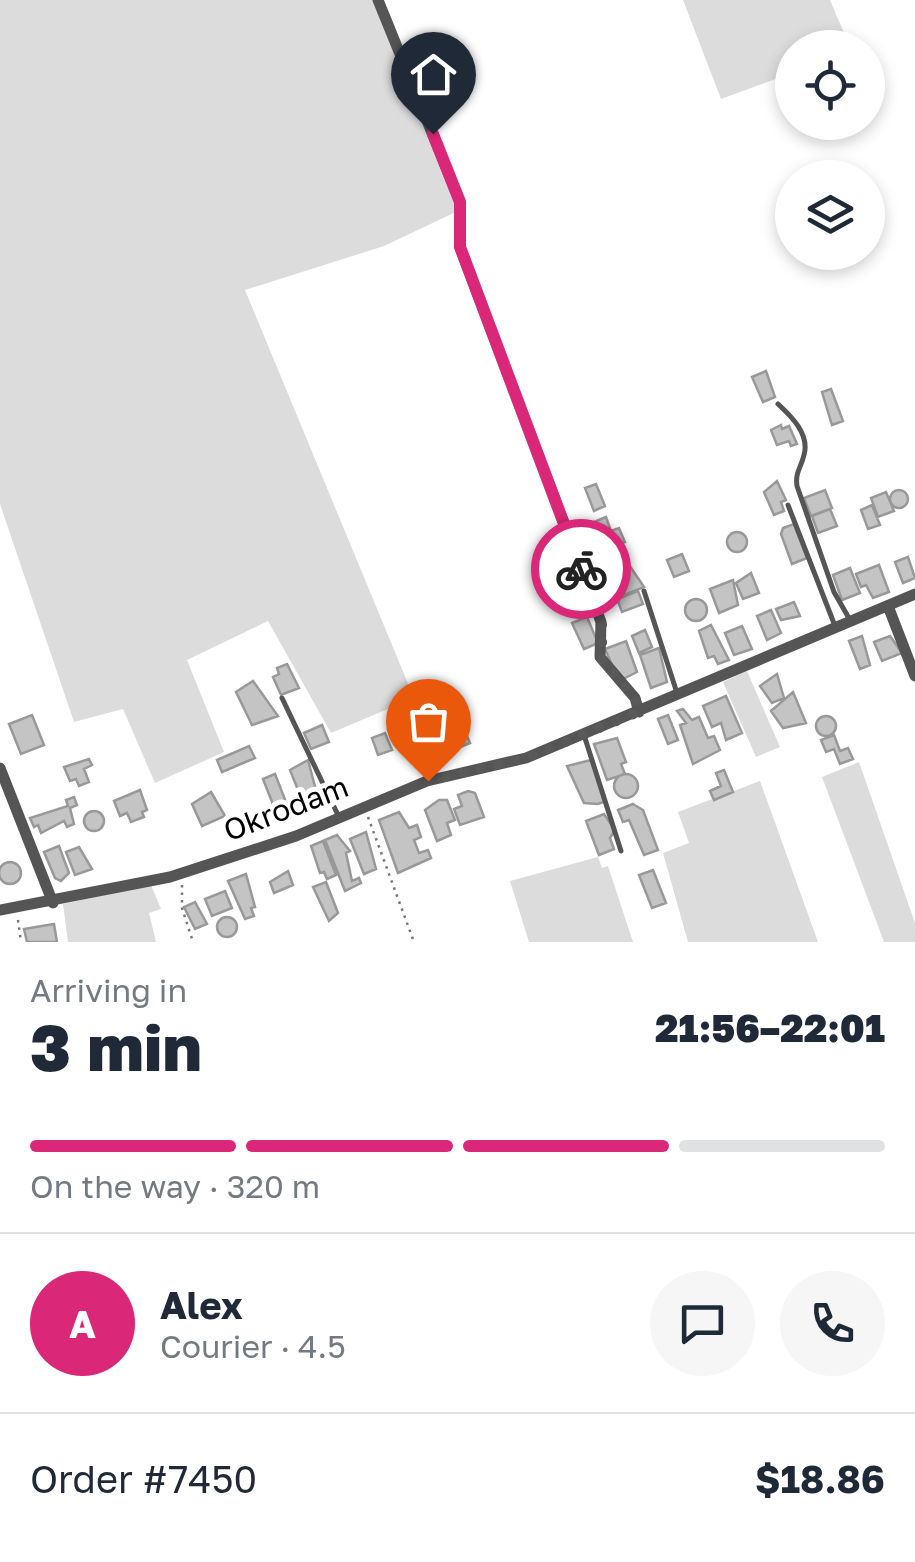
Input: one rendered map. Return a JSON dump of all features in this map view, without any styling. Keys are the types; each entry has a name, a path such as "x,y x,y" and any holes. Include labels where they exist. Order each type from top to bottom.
{"street":[{"path":"378,0 460,202 460,247 601,622 600,657 635,698 639,712"},
{"name":"Okrodam","path":"0,910 53,903 182,873 339,818 428,781 526,758 915,594"},
{"path":"888,606 915,676"},
{"path":"0,768 53,903"}],"lane":[{"path":"778,404 802,434 804,454 795,474 796,486 834,592 851,622"},
{"path":"788,505 836,628"},
{"path":"644,591 678,696"},
{"path":"282,698 339,818"},
{"path":"584,735 622,850"}],"path":[{"path":"365,806 414,942"},
{"path":"182,873 182,908 193,942"},
{"path":"16,908 22,942"}],"shaded area":[{"path":"0,0 374,0 458,211 384,246 245,290 414,698 331,733 268,621 187,660 224,752 155,783 123,709 74,722 0,504"},
{"path":"683,0 830,0 843,30 775,30 775,79 721,99"},
{"path":"747,671 780,747 756,757 723,682"},
{"path":"859,762 915,923 915,942 884,942 822,777"},
{"path":"760,781 818,942 688,942 663,853 689,843 678,812"},
{"path":"598,857 602,868 608,866 633,942 529,942 510,881"},
{"path":"151,885 161,909 149,913 156,942 68,942 63,904"}],"building":[{"path":"766,371 775,397 763,402 752,377"},
{"path":"831,389 843,421 832,425 822,392"},
{"path":"781,425 782,429 789,426 797,444 791,446 789,441 777,445 771,430"},
{"path":"777,481 786,500 781,502 784,511 774,515 764,492"},
{"path":"596,484 605,506 594,511 585,488"},
{"path":"825,490 832,508 811,516 804,498"},
{"path":"899,490 906,492 906,506 899,508 892,506 890,499 892,492"},
{"path":"886,492 894,511 878,517 871,498"},
{"path":"872,505 880,525 868,529 861,510"},
{"path":"830,509 837,526 818,533 812,516"},
{"path":"606,517 611,531 619,528 625,542 618,545 644,587 617,598 587,525"},
{"path":"794,524 807,558 792,564 781,534 783,528"},
{"path":"737,532 747,542 737,552 727,542"},
{"path":"564,537 570,557 558,561 551,542"},
{"path":"682,554 689,571 674,577 667,560"},
{"path":"908,557 915,578 903,583 895,562"},
{"path":"879,565 889,592 873,598 866,585 861,587 856,574"},
{"path":"571,567 579,587 564,593 556,572"},
{"path":"850,568 860,593 842,600 833,575"},
{"path":"751,573 759,593 743,599 736,583"},
{"path":"733,580 738,605 719,613 710,589"},
{"path":"638,591 643,604 622,612 617,599"},
{"path":"696,599 704,602 704,618 696,621 688,618 685,610 688,602"},
{"path":"794,602 800,616 781,620 776,609"},
{"path":"771,610 781,633 767,640 757,616"},
{"path":"587,617 598,643 584,649 572,623"},
{"path":"711,625 729,660 718,664 714,656 708,658 699,631"},
{"path":"742,626 752,649 734,655 725,633"},
{"path":"645,630 652,647 639,653 632,636"},
{"path":"862,636 870,665 860,669 849,641"},
{"path":"890,636 902,653 882,661 874,642"},
{"path":"626,641 637,672 619,681 605,649"},
{"path":"659,648 667,682 651,688 640,655"},
{"path":"287,664 299,688 281,695 273,677 279,674 277,668"},
{"path":"777,674 784,698 772,703 760,686"},
{"path":"253,681 278,716 252,725 236,692"},
{"path":"793,692 806,723 783,728 771,711"},
{"path":"726,696 742,733 726,740 721,723 712,727 703,706"},
{"path":"683,709 692,720 699,717 708,738 714,736 720,750 693,764 680,725 686,723 677,711"},
{"path":"457,712 470,743 443,754 434,731 447,726 444,717"},
{"path":"32,715 44,745 21,754 9,724"},
{"path":"668,715 678,740 668,744 658,719"},
{"path":"822,716 830,716 836,726 830,736 822,736 816,730 816,722"},
{"path":"322,725 329,742 311,749 304,733"},
{"path":"385,733 392,750 378,755 372,738"},
{"path":"834,735 840,751 848,748 853,759 840,764 834,749 826,752 821,740"},
{"path":"617,738 626,762 621,764 625,774 607,780 594,744"},
{"path":"249,746 255,758 222,772 217,760"},
{"path":"89,759 92,765 84,769 89,782 79,786 76,779 70,781 64,767"},
{"path":"308,760 317,794 302,800 290,770"},
{"path":"591,760 606,801 598,804 584,803 567,766"},
{"path":"724,770 733,792 714,800 710,791 721,786 716,773"},
{"path":"275,774 286,802 274,807 263,779"},
{"path":"626,774 638,786 626,798 614,786"},
{"path":"140,790 147,810 142,812 144,817 131,822 127,813 120,816 114,801"},
{"path":"211,792 225,816 202,826 192,804"},
{"path":"475,793 484,817 460,825 454,809 462,806 458,795"},
{"path":"74,797 77,805 70,808 74,824 67,827 64,821 41,833 38,825 34,827 30,818 68,806 66,800"},
{"path":"439,800 447,800 455,820 447,823 451,835 437,841 425,810"},
{"path":"633,804 643,810 658,850 644,855 629,820 623,822 618,810"},
{"path":"94,811 104,821 94,831 84,821"},
{"path":"399,812 409,828 417,825 421,837 414,840 419,853 428,850 431,858 398,873 379,820"},
{"path":"604,814 615,830 610,838 614,849 599,855 586,821"},
{"path":"366,832 376,869 364,874 350,839"},
{"path":"337,835 350,851 346,853 352,881 359,878 361,883 345,891 325,840"},
{"path":"323,841 336,875 327,879 324,872 320,873 311,846"},
{"path":"59,846 69,873 61,881 55,878 44,852"},
{"path":"79,847 92,869 75,875 66,852"},
{"path":"10,862 21,873 10,884 -1,873"},
{"path":"653,870 666,903 652,908 639,875"},
{"path":"288,871 293,885 274,893 270,882"},
{"path":"246,874 255,907 251,908 254,916 245,919 228,881"},
{"path":"326,882 338,913 329,921 313,887"},
{"path":"225,891 232,908 212,916 205,899"},
{"path":"195,902 207,924 195,929 184,907"},
{"path":"227,917 237,927 227,937 217,927"},
{"path":"54,924 57,942 27,942 24,929"}],"way so far":[{"path":"428,781 526,758 639,712 635,698 600,657 604,630 581,569"}],"route":[{"path":"433,134 462,209 460,247 581,569"}]}
